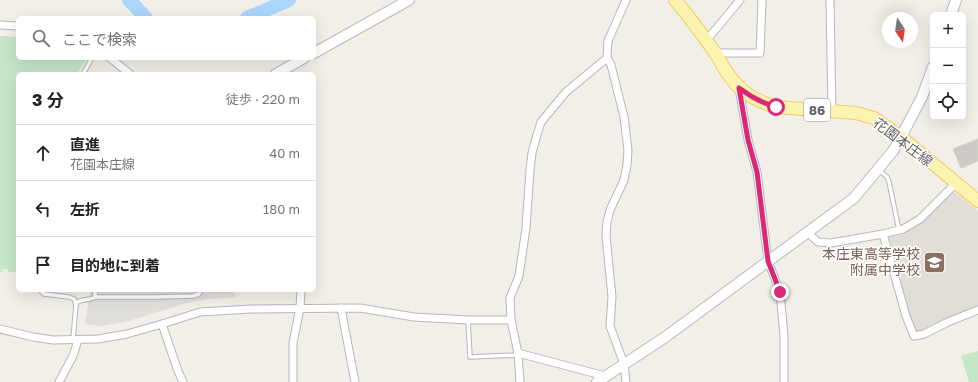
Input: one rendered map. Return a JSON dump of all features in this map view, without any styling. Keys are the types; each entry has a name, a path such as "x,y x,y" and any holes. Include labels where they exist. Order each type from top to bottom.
{"main road":[{"name":"花園本庄線","path":"675,0 739,88 758,100 776,107 856,113 874,118 902,137 978,200"}],"street":[{"path":"316,52 409,0"},
{"path":"626,0 608,41 607,58 611,65 624,117 628,150 627,165 620,191 610,210 606,236 612,297 610,326 624,364 626,382"},
{"path":"706,41 740,0"},
{"path":"715,53 760,53 762,0"},
{"path":"830,0 832,111"},
{"path":"952,12 956,0"},
{"path":"0,25 16,26"},
{"path":"520,382 518,354 511,320 510,298 519,276 526,228 532,153 541,122 566,92 607,58"},
{"path":"112,60 128,72"},
{"path":"280,72 300,60"},
{"path":"518,354 601,379 664,338 854,198 878,170 902,137 922,97 930,75"},
{"path":"739,88 748,140 757,172 768,261 780,292 784,336 784,382"},
{"path":"808,233 818,242 831,243 899,230 920,219 956,183"},
{"path":"883,234 906,316 914,336 924,334 948,322 978,310"},
{"path":"294,382 293,343 300,308 301,292"},
{"path":"0,329 43,339 76,340 113,337 200,312 300,308 371,310 414,317 468,320 511,320"},
{"path":"341,308 355,382"},
{"path":"162,324 183,382"},
{"path":"59,382 72,356 76,340"}],"lane":[{"path":"84,72 91,60"},
{"path":"878,170 887,177 889,182 899,230"},
{"path":"41,292 47,295 69,297 74,300 76,303 76,340"},
{"path":"95,296 96,292"},
{"path":"76,303 82,299 91,299 95,296 197,296 200,292"},
{"path":"468,320 470,357 518,354"}],"shaded area":[{"name":"本庄東高等学校 附属中学校","path":"953,191 978,211 978,308 917,333 914,332 887,235 896,233"},
{"path":"90,292 234,292 235,297 207,299 187,303 125,322 100,326 85,324"}],"green space":[{"path":"0,36 16,37 16,60 86,60 78,72 16,72 16,272 8,272 8,269 3,269 2,272 0,272"},
{"path":"978,351 978,382 969,382 961,356"}],"building":[{"path":"978,139 978,161 961,168 953,149"}],"waterway":[{"path":"129,0 144,16"},
{"path":"252,16 289,0"}],"place":[{"name":"本庄東高等学校 附属中学校","path":"935,262"}],"route":[{"path":"776,107 763,103 739,88 748,140 757,172 768,261 780,292"}]}
